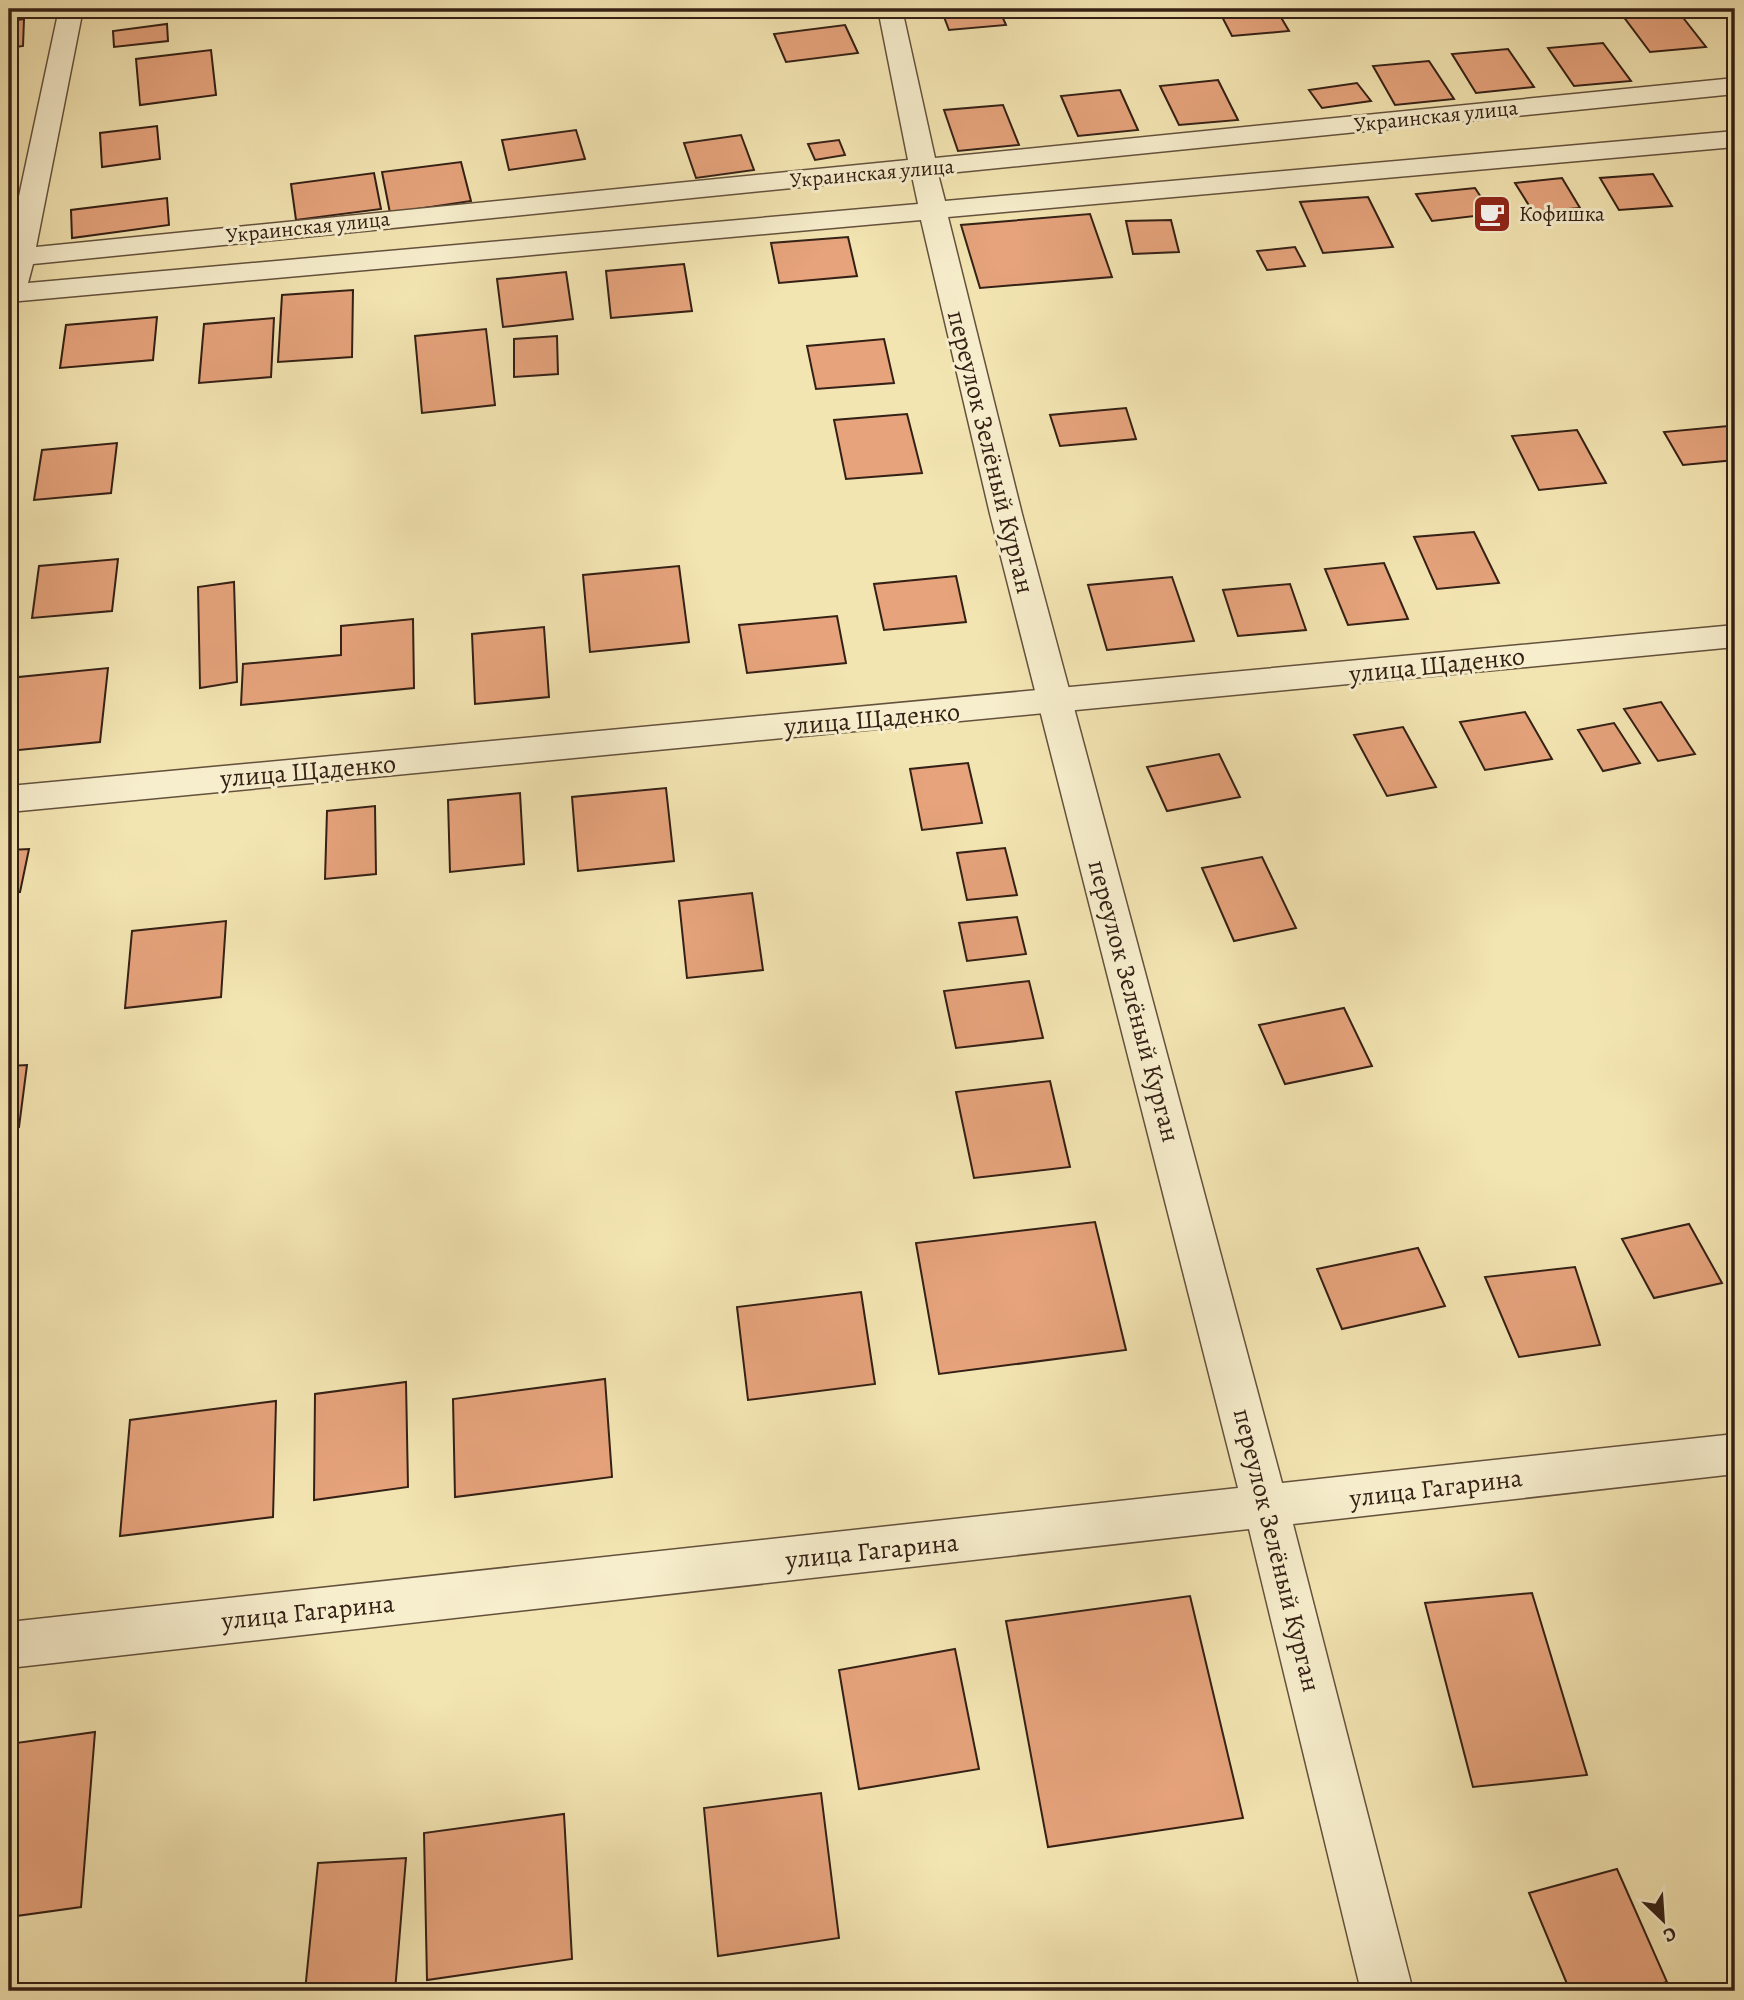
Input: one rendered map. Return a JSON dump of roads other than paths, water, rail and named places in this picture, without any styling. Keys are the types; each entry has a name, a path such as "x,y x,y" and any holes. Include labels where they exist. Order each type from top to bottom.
{"street":[{"path":"10,300 14,258 71,9"},
{"name":"переулок Зелёный Курган","path":"890,9 930,208 1054,703 1268,1507 1387,1991"},
{"name":"Украинская улица","path":"14,258 498,207 922,169 1735,86"},
{"name":"Украинская улица","path":"10,300 930,208 1735,139"},
{"name":"улица Щаденко","path":"9,799 1054,703 1735,636"},
{"name":"улица Гагарина","path":"9,1645 1735,1454"}],"place":[{"name":"Кофишка","path":"1492,214"}]}
